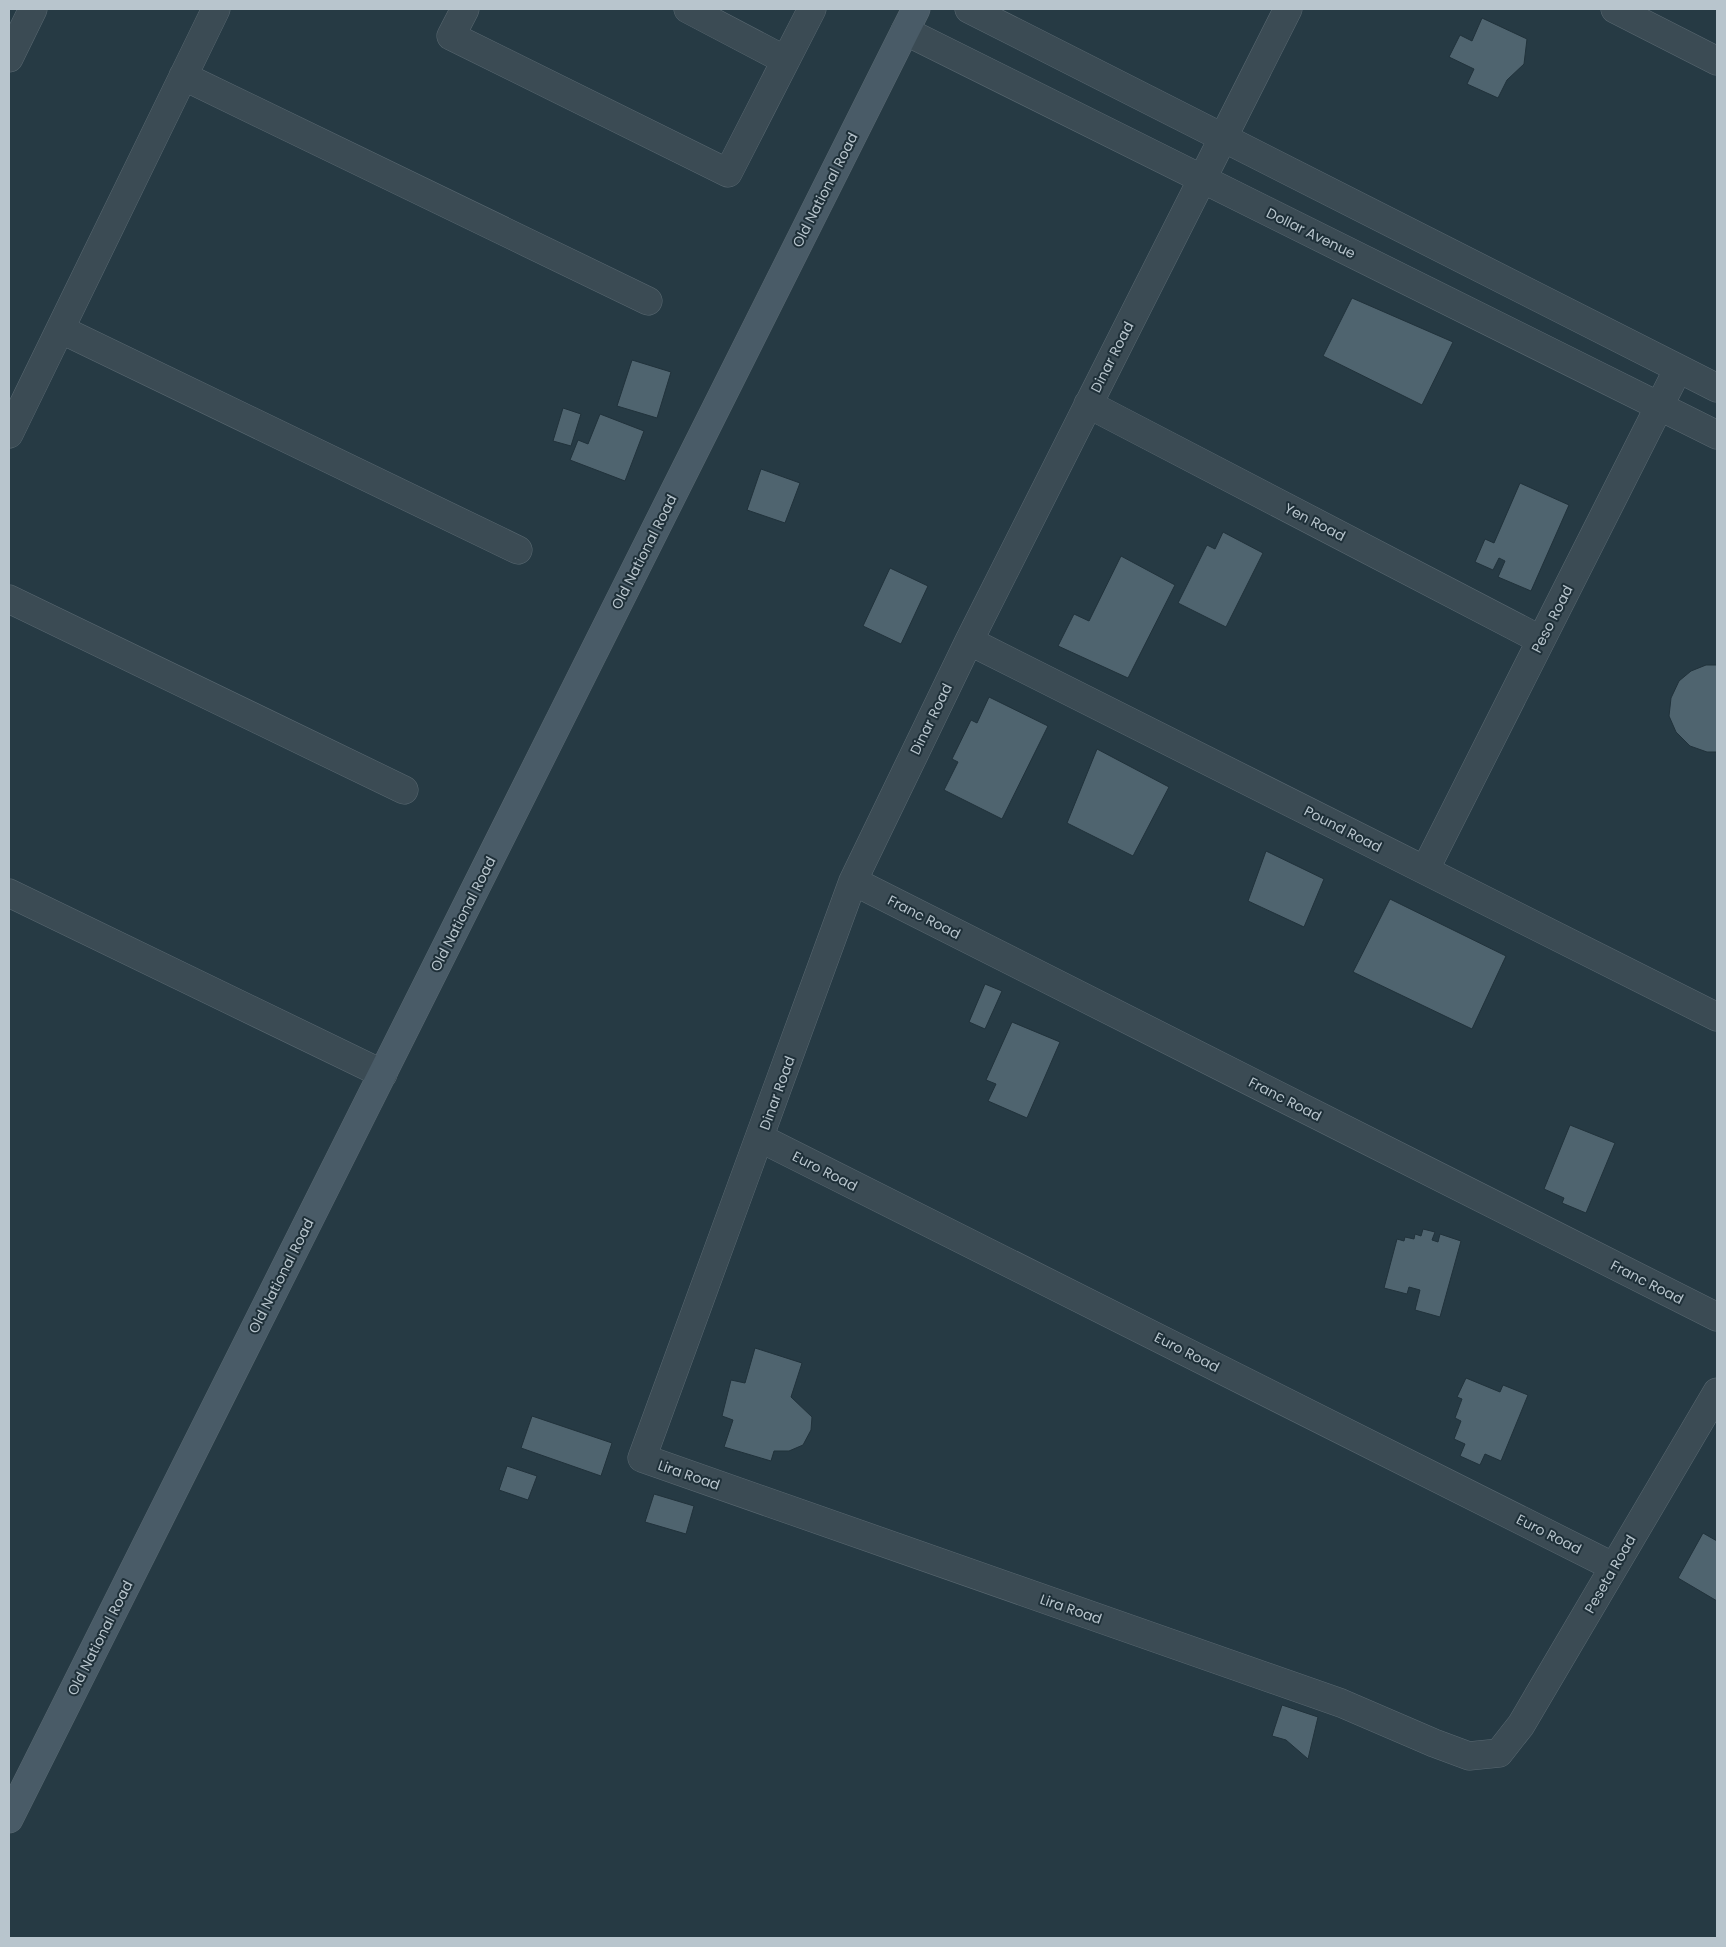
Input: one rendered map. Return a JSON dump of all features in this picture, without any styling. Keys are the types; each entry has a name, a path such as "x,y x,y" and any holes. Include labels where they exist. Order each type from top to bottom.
{"main road":[{"name":"Old National Road","path":"9,1819 910,20"}],"street":[{"path":"9,58 33,9"},
{"path":"9,434 216,9"},
{"path":"465,9 451,36 728,173 812,9"},
{"path":"688,9 785,60"},
{"path":"969,9 1717,388"},
{"name":"Dinar Road","path":"642,1458 853,882 969,641 1288,9"},
{"path":"1615,9 1717,61"},
{"name":"Dollar Avenue","path":"910,20 1202,179 1717,435"},
{"path":"183,76 648,301"},
{"path":"60,329 518,550"},
{"name":"Peso Road","path":"1425,870 1678,369"},
{"name":"Yen Road","path":"1088,404 1541,640"},
{"path":"9,599 404,790"},
{"name":"Pound Road","path":"969,641 1717,1017"},
{"name":"Franc Road","path":"853,882 1717,1317"},
{"path":"9,893 382,1074"},
{"name":"Euro Road","path":"760,1138 1614,1567"},
{"name":"Peseta Road","path":"1499,1753 1521,1725 1717,1392"},
{"name":"Lira Road","path":"642,1458 1332,1700 1469,1756 1499,1753"}],"building":[{"path":"1482,18 1527,39 1524,64 1507,80 1498,98 1467,84 1474,69 1449,57 1460,35 1472,41"},
{"path":"1352,298 1453,342 1422,405 1323,356"},
{"path":"632,360 671,372 657,418 617,406"},
{"path":"563,408 581,414 571,446 553,441"},
{"path":"600,414 644,431 625,481 570,460 578,440 588,444"},
{"path":"761,469 800,483 785,523 747,510"},
{"path":"1520,483 1569,505 1531,591 1498,577 1505,561 1499,558 1493,570 1475,562 1485,539 1494,543"},
{"path":"1223,532 1263,553 1226,627 1178,603 1207,545 1215,549"},
{"path":"1121,556 1175,585 1128,678 1058,646 1074,614 1089,621"},
{"path":"890,568 928,586 901,644 863,626"},
{"path":"1706,665 1717,665 1717,752 1707,752 1690,746 1676,732 1669,716 1671,698 1679,681 1691,671"},
{"path":"989,697 1048,726 1002,819 944,790 958,762 952,759 971,720 977,723"},
{"path":"1097,749 1169,787 1133,856 1067,823"},
{"path":"1266,851 1324,879 1304,927 1248,901"},
{"path":"1390,899 1506,956 1472,1029 1353,972"},
{"path":"985,984 1002,991 985,1029 969,1022"},
{"path":"1012,1022 1060,1042 1027,1118 988,1101 996,1084 986,1080"},
{"path":"1570,1125 1615,1143 1586,1213 1562,1203 1564,1198 1544,1189"},
{"path":"1423,1229 1435,1232 1432,1240 1438,1242 1440,1234 1461,1241 1440,1317 1415,1310 1420,1290 1409,1287 1407,1294 1384,1288 1397,1239 1404,1241 1405,1237 1414,1239 1415,1234 1421,1236"},
{"path":"755,1348 802,1363 791,1397 812,1417 811,1430 803,1445 789,1451 774,1451 771,1461 724,1447 733,1420 722,1416 731,1380 745,1383"},
{"path":"1466,1378 1500,1392 1503,1385 1528,1395 1501,1461 1485,1454 1480,1465 1460,1456 1465,1444 1454,1439 1461,1421 1455,1418 1462,1399 1457,1397"},
{"path":"532,1416 612,1443 601,1476 521,1448"},
{"path":"507,1466 537,1476 528,1500 499,1490"},
{"path":"654,1494 694,1506 686,1534 645,1522"},
{"path":"1703,1533 1717,1541 1717,1601 1678,1578"},
{"path":"1282,1705 1318,1717 1308,1759 1286,1740 1272,1736"}]}
